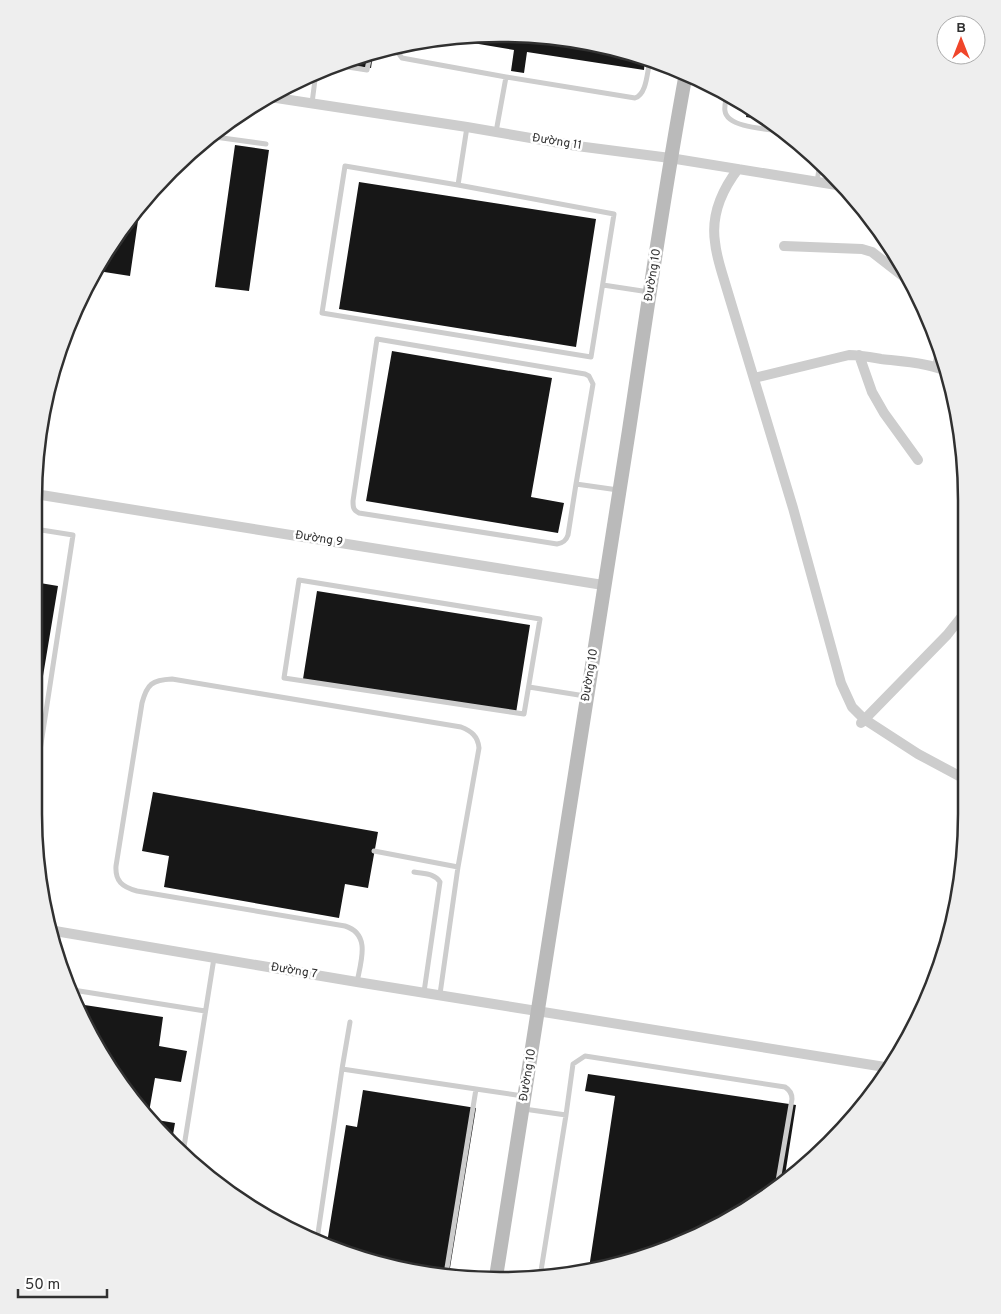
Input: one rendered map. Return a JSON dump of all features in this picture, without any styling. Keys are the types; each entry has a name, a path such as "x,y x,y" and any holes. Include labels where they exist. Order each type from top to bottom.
{"street":[{"name":"Đường 10","path":"497,1272 670,158 684,81"},
{"name":"Đường 11","path":"282,99 831,184"},
{"path":"738,169 727,184 719,203 715,216 714,242 793,508 842,683 852,707 862,721 958,775"},
{"path":"784,246 862,249 872,252 896,271"},
{"path":"754,378 849,355 937,367"},
{"path":"859,355 872,392 884,413 918,460"},
{"name":"Đường 9","path":"42,495 603,585"},
{"path":"862,721 947,635 958,621"},
{"name":"Đường 7","path":"58,932 882,1067"}],"lane":[{"path":"399,54 402,58 635,98 639,97 643,92 648,67"},
{"path":"352,68 368,70 369,62"},
{"path":"496,132 506,77"},
{"path":"312,103 315,82"},
{"path":"726,102 726,115 730,120 744,125 767,129"},
{"path":"458,185 467,127"},
{"path":"221,138 266,144"},
{"path":"345,166 458,185 614,214 591,357 322,313 345,166"},
{"path":"817,182 819,172"},
{"path":"602,285 650,292"},
{"path":"377,339 589,376 593,384 576,484 568,535 562,544 356,511 354,501 377,339"},
{"path":"576,484 619,490"},
{"path":"42,530 73,535 42,744"},
{"path":"299,580 540,619 529,687 524,714 284,678 299,580"},
{"path":"357,982 363,944 357,931 352,928 137,890 128,888 120,882 116,875 116,866 142,703 148,686 156,682 172,679 461,728 469,730 475,735 479,748 458,867 440,994"},
{"path":"529,687 586,697"},
{"path":"374,852 458,867"},
{"path":"414,872 433,875 438,877 440,882 424,992"},
{"path":"184,1144 214,958"},
{"path":"78,991 205,1011"},
{"path":"318,1234 350,1022"},
{"path":"541,1270 573,1064 585,1056 785,1087 790,1090 792,1094 779,1177"},
{"path":"342,1069 476,1089 566,1115"},
{"path":"447,1269 476,1089"}],"building":[{"path":"472,43 530,43 560,46 619,58 644,66 644,70 527,52 524,73 511,71 514,50"},
{"path":"372,61 371,68 356,66"},
{"path":"235,145 269,150 249,291 215,287"},
{"path":"359,182 596,219 576,347 339,309"},
{"path":"138,221 130,276 104,272"},
{"path":"392,351 552,378 531,497 564,503 558,533 366,501"},
{"path":"42,583 58,586 42,682"},
{"path":"317,591 530,625 516,713 303,679"},
{"path":"153,792 378,832 368,888 345,884 339,918 164,887 169,856 142,851"},
{"path":"85,1005 163,1017 159,1046 187,1051 181,1082 155,1078 150,1107 120,1068"},
{"path":"588,1074 796,1105 786,1172 729,1210 676,1237 619,1256 590,1263 615,1096 585,1091"},
{"path":"363,1090 476,1108 450,1269 382,1256 328,1238 346,1125 357,1127"},
{"path":"161,1121 175,1123 173,1133"}]}
